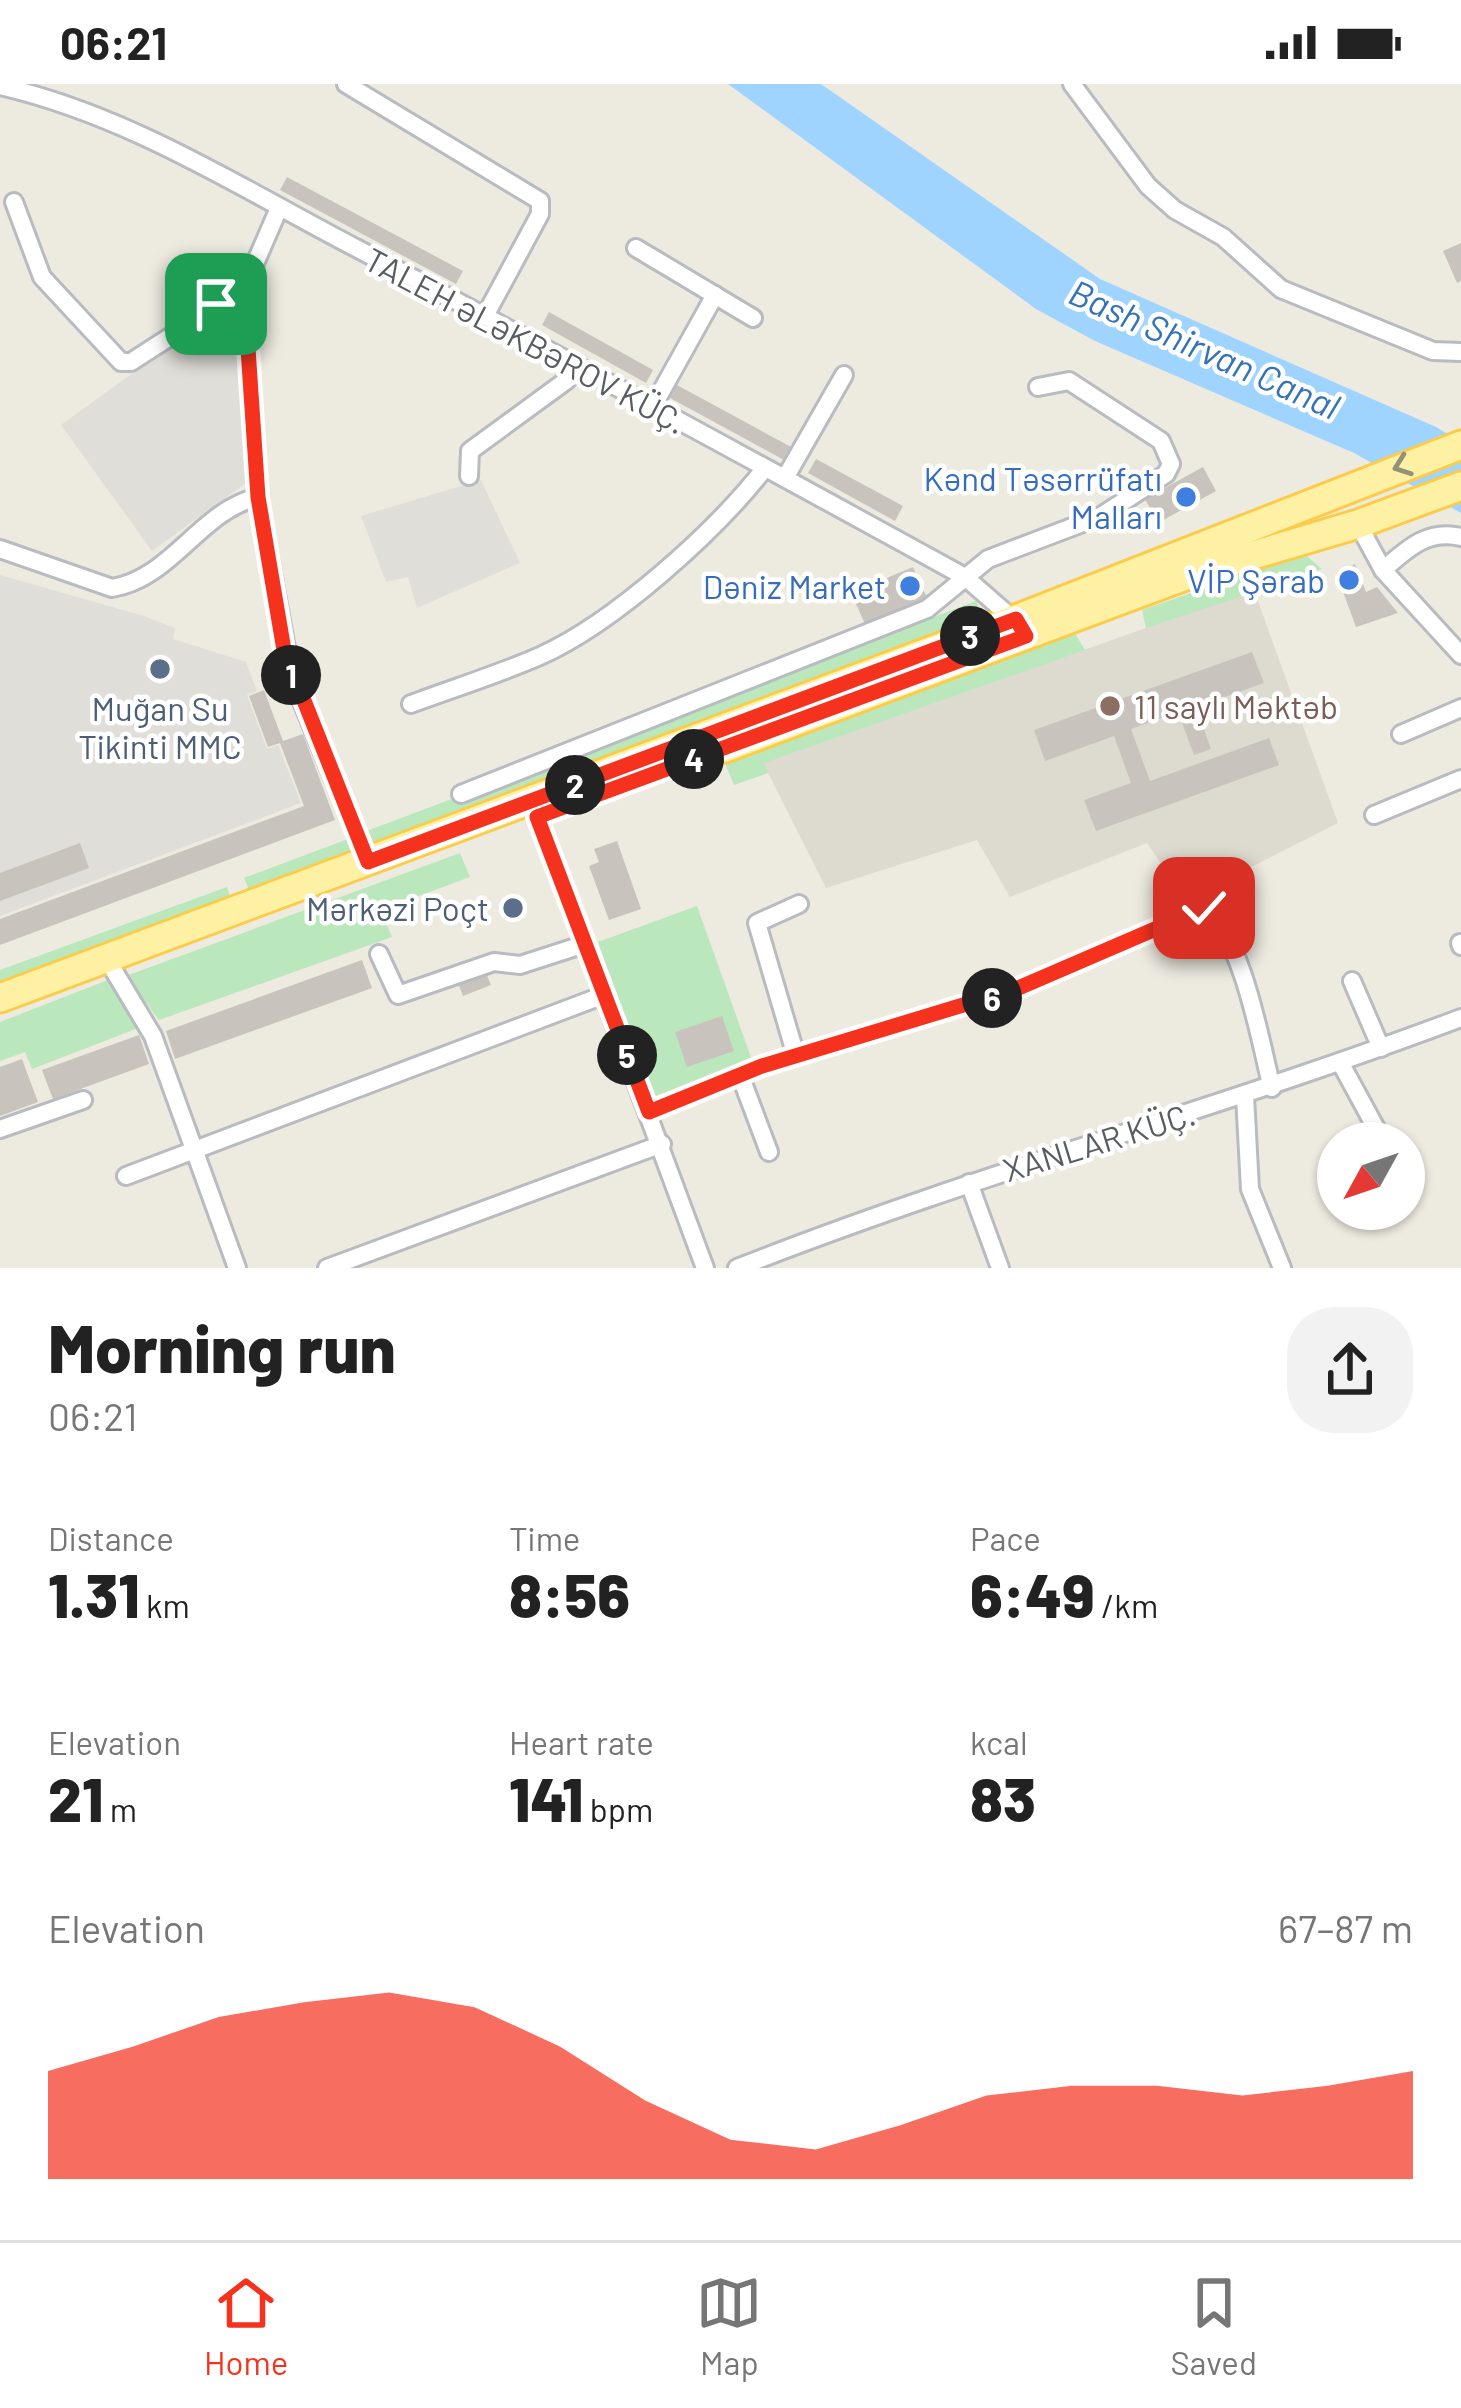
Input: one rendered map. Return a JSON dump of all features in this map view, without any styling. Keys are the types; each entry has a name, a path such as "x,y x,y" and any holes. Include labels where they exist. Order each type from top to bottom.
{"main road":[{"path":"0,1013 537,817 1021,627 1343,487 1461,445"},
{"path":"0,998 1021,627 1227,560 1358,524 1461,486"},
{"path":"1299,505 1311,537"}],"street":[{"path":"346,84 540,201 540,214 485,316"},
{"path":"1072,84 1148,186 1175,210 1223,237 1281,289 1433,351 1461,352"},
{"name":"TALEH ƏLƏKBƏROV KÜÇ.","path":"0,86 105,118 485,316 965,578 1021,627"},
{"path":"14,202 42,277 122,362 131,362 244,289"},
{"path":"279,208 244,289 258,497 291,675 368,862"},
{"path":"636,248 753,318"},
{"path":"652,408 715,295"},
{"path":"469,476 470,451 567,380 575,366"},
{"path":"785,478 844,375"},
{"path":"460,794 927,608 1011,548 1101,516 1155,483 1171,464 1161,441 1069,381 1038,387"},
{"path":"411,704 574,638 692,547 765,468"},
{"path":"0,549 98,584 124,586 146,577 232,508 258,497"},
{"path":"1358,524 1383,570 1461,655"},
{"path":"1383,570 1415,542 1447,534 1461,537"},
{"path":"1401,734 1461,708"},
{"path":"1374,815 1461,779"},
{"path":"537,817 705,1268"},
{"path":"796,1056 758,923 799,904"},
{"path":"649,1112 796,1056 996,997 1204,908 1214,915 1244,980 1272,1088"},
{"path":"379,954 398,994 494,962 530,963 585,944"},
{"path":"114,971 153,1036 237,1268"},
{"path":"1352,981 1382,1048"},
{"path":"126,1176 604,995"},
{"name":"XANLAR KÜÇ.","path":"737,1268 969,1183 1272,1088 1461,1018"},
{"path":"1340,1062 1373,1122"},
{"path":"740,1075 769,1152"},
{"path":"1245,1096 1250,1189 1282,1268"},
{"path":"0,1129 82,1100"},
{"path":"327,1268 662,1144"},
{"path":"969,1183 1000,1268"}],"shaded area":[{"path":"233,309 249,481 152,551 61,425 210,317"},
{"path":"481,480 520,563 417,608 408,577 386,582 361,516"},
{"path":"0,575 144,616 175,628 173,639 246,662 257,691 247,695 267,749 278,745 301,803 0,916"},
{"name":"11 saylı Məktəb","path":"1254,590 1338,823 1186,900 1147,843 1010,897 977,840 826,888 763,763"}],"green space":[{"path":"1304,554 1322,569 1146,628 1142,610"},
{"path":"976,601 987,624 374,852 364,832"},
{"path":"1073,630 1085,650 764,763 768,773 734,785 724,761"},
{"path":"348,839 355,858 252,897 244,878"},
{"path":"460,853 470,877 381,910 392,937 159,1020 126,976"},
{"path":"227,887 232,903 0,988 0,970"},
{"path":"697,906 752,1060 653,1097 598,942"},
{"path":"108,980 141,1027 32,1069 25,1052 0,1061 0,1022"}],"water":[{"name":"Bash Shirvan Canal","path":"728,84 821,84 1100,279 1436,427 1461,442 1461,513 1354,453 1095,341 1036,309"}],"building":[{"path":"287,177 463,271 456,284 280,190"},
{"path":"1461,243 1461,281 1457,283 1443,251"},
{"path":"549,312 653,370 646,383 542,325"},
{"path":"677,385 793,448 786,461 670,398"},
{"path":"816,459 903,506 895,521 808,473"},
{"path":"1203,467 1216,491 1158,523 1145,499"},
{"path":"1355,564 1366,592 1377,587 1398,613 1356,627 1336,573"},
{"path":"913,567 928,600 866,626 851,593"},
{"path":"1252,652 1264,683 1196,707 1211,749 1194,755 1178,712 1131,729 1150,781 1269,738 1279,765 1096,831 1084,800 1131,783 1114,736 1045,761 1034,730"},
{"path":"264,690 283,741 303,734 335,820 0,945 0,919 304,806 280,743 268,747 249,696"},
{"path":"617,841 641,909 609,920 589,866 599,862 594,849"},
{"path":"80,843 89,868 0,901 0,873"},
{"path":"362,960 372,988 175,1059 166,1031"},
{"path":"486,973 491,985 463,996 458,983"},
{"path":"722,1016 734,1051 687,1067 675,1032"},
{"path":"139,1035 149,1064 53,1099 42,1070"},
{"path":"22,1059 38,1102 0,1116 0,1067"}],"place":[{"name":"Kənd Təsərrüfatı Malları","path":"1186,497"},
{"name":"VİP Şərab","path":"1349,580"},
{"name":"Dəniz Market","path":"910,586"},
{"name":"Muğan Su Tikinti MMC","path":"160,669"},
{"name":"11 saylı Məktəb","path":"1110,706"},
{"name":"Mərkəzi Poçt","path":"513,908"}],"route":[{"path":"216,304 244,289 258,497 284,650 368,862 1016,619 1026,636 537,817 649,1112 762,1066 955,1012 1204,908"}]}
